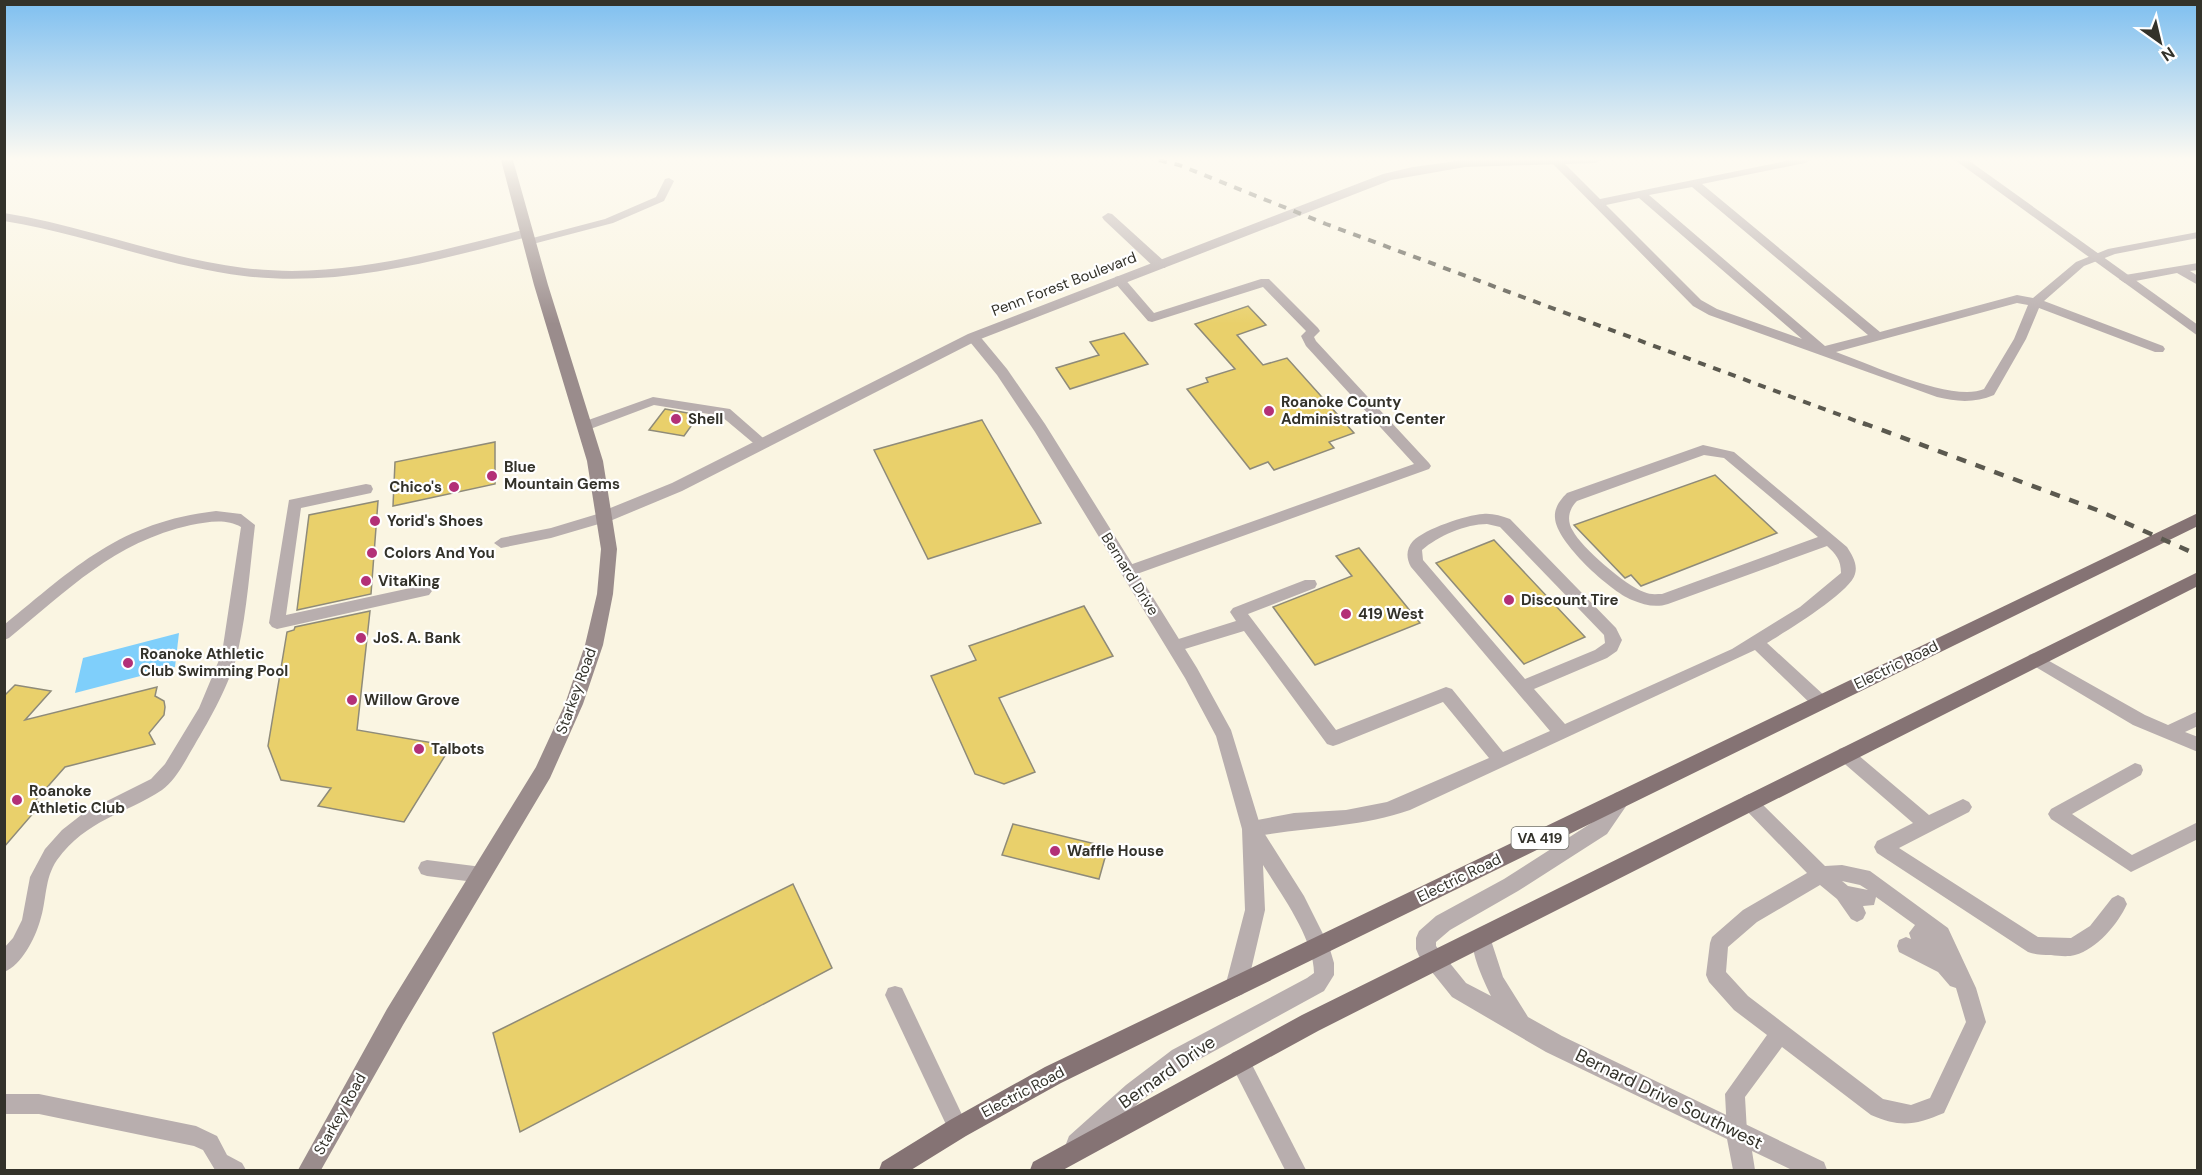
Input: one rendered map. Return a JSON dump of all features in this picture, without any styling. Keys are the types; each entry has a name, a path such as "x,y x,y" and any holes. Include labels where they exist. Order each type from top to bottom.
{"main road":[{"name":"Starkey Road","path":"309,1170 395,1017 543,772 574,704 594,645 605,594 609,549 595,461 522,215"},
{"name":"Electric Road","path":"890,1170 958,1128 1053,1075 2198,519"},
{"path":"1041,1170 1239,1060 2198,578"}],"street":[{"name":"Penn Forest Boulevard","path":"604,517 677,487 973,337 1290,215"},
{"path":"2037,215 2198,332"},
{"path":"4,217 75,232 191,262 267,275 301,276 368,270 528,238"},
{"path":"1108,217 1160,265"},
{"name":"Bernard Drive","path":"973,337 1002,372 1040,428 1175,646 1226,735 1252,829 1255,910 1236,987"},
{"path":"1434,962 1426,949 1426,938 1443,923 1510,885 1600,828 1622,799"},
{"name":"Bernard Drive","path":"1063,1158 1117,1106 1181,1059 1319,983 1325,973 1324,962 1297,901 1252,829"},
{"name":"Bernard Drive Southwest","path":"1481,938 1500,997 1522,1025"},
{"name":"Bernard Drive Southwest","path":"1434,962 1459,990 1554,1044 1816,1170"},
{"path":"1737,1132 1744,1170"}],"lane":[{"path":"528,238 609,221 623,215"},
{"path":"1609,215 1697,303 1713,312 1958,398 1980,396 1989,392 2015,347 2035,302 2059,280 2094,256 2198,235"},
{"path":"1665,215 1823,351"},
{"path":"1732,215 1878,337"},
{"path":"2125,279 2198,266"},
{"path":"2180,269 2198,282"},
{"path":"1119,280 1152,318 1265,282 1314,331 1307,336 1310,343 1425,466 1129,571"},
{"path":"1823,351 2017,299 2035,302 2158,349"},
{"path":"585,426 653,400 725,412 763,444"},
{"path":"1252,829 1294,821 1346,818 1387,810 1501,761 1738,653 1805,611 1843,581 1848,574 1848,563 1842,551 1829,539 1729,455 1716,451 1696,452 1572,497 1565,503 1561,513 1562,524 1569,536 1628,593 1641,600 1655,602 1829,539"},
{"path":"366,489 294,504 277,623 424,591"},
{"path":"4,634 97,558 129,540 165,527 203,518 233,516 248,525 230,653 207,711 171,769 157,784 91,817 68,836 51,855 39,877 32,921 20,944 4,963"},
{"path":"501,543 551,533 604,517"},
{"path":"1523,687 1601,654 1611,647 1614,640 1611,632 1505,523 1492,519 1479,519 1425,540 1417,546 1414,554 1416,563 1562,733"},
{"path":"1310,584 1238,612 1333,739 1446,694 1501,761"},
{"path":"1175,646 1247,624"},
{"path":"1756,642 1820,702"},
{"path":"2035,659 2139,720 2198,745"},
{"path":"2168,733 2198,718"},
{"path":"1845,754 1927,824"},
{"path":"2135,770 2057,814 2131,864 2198,830"},
{"path":"1749,802 1821,875 1862,906"},
{"path":"1963,807 1882,847 2035,946 2073,947 2097,932 2118,904"},
{"path":"427,868 482,875"},
{"path":"1842,873 1864,877 1941,934 1965,988 1976,1022 1937,1106 1911,1115 1878,1108 1741,1003 1716,975 1719,943 1750,916 1821,875 1842,873"},
{"path":"1912,940 1945,966 1965,988"},
{"path":"895,995 958,1128"},
{"path":"1737,1132 1735,1094 1780,1034"},
{"path":"1239,1060 1296,1170"},
{"path":"8,1104 39,1104 196,1136 210,1143 227,1166"}],"water":[{"name":"Roanoke Athletic Club Swimming Pool","path":"179,633 175,667 75,693 83,658"}],"building":[{"name":"Roanoke County Administration Center","path":"1248,306 1266,325 1237,335 1263,365 1287,358 1354,433 1329,442 1334,448 1274,470 1268,462 1250,469 1187,389 1208,382 1206,378 1235,369 1195,324"},
{"path":"1124,333 1148,364 1070,389 1056,368 1099,355 1090,342"},
{"path":"665,409 699,415 684,436 649,430"},
{"path":"982,420 1041,523 928,559 874,450"},
{"path":"495,442 495,484 393,506 395,462"},
{"path":"1715,475 1777,533 1641,586 1631,575 1625,578 1574,525"},
{"path":"378,501 371,594 297,610 309,515"},
{"name":"Discount Tire","path":"1494,540 1585,637 1524,664 1436,563"},
{"name":"419 West","path":"1359,548 1420,623 1315,665 1273,607 1352,576 1336,556"},
{"path":"1084,606 1113,656 999,698 1035,772 1004,784 975,774 931,676 976,660 969,646"},
{"path":"370,611 357,730 451,746 404,822 318,806 331,788 281,780 268,746 287,632 294,630 295,627"},
{"path":"15,685 51,691 25,720 157,687 155,696 164,701 165,707 164,715 149,733 155,744 65,767 35,801 42,803 4,847 4,696"},
{"name":"Waffle House","path":"1013,824 1108,847 1099,879 1002,855"},
{"path":"793,884 832,968 520,1132 493,1033"}],"railway":[{"path":"1303,215 1867,425"},
{"path":"1863,423 2097,510 2198,555"}],"place":[{"name":"Roanoke County Administration Center","path":"1269,411"},
{"name":"Shell","path":"676,419"},
{"name":"Blue Mountain Gems","path":"492,476"},
{"name":"Chico's","path":"454,487"},
{"name":"Yorid's Shoes","path":"375,521"},
{"name":"Colors And You","path":"372,553"},
{"name":"VitaKing","path":"366,581"},
{"name":"Discount Tire","path":"1509,600"},
{"name":"419 West","path":"1346,614"},
{"name":"JoS. A. Bank","path":"361,638"},
{"name":"Roanoke Athletic Club Swimming Pool","path":"128,663"},
{"name":"Willow Grove","path":"352,700"},
{"name":"Talbots","path":"419,749"},
{"name":"Roanoke Athletic Club","path":"17,800"},
{"name":"Waffle House","path":"1055,851"}]}
